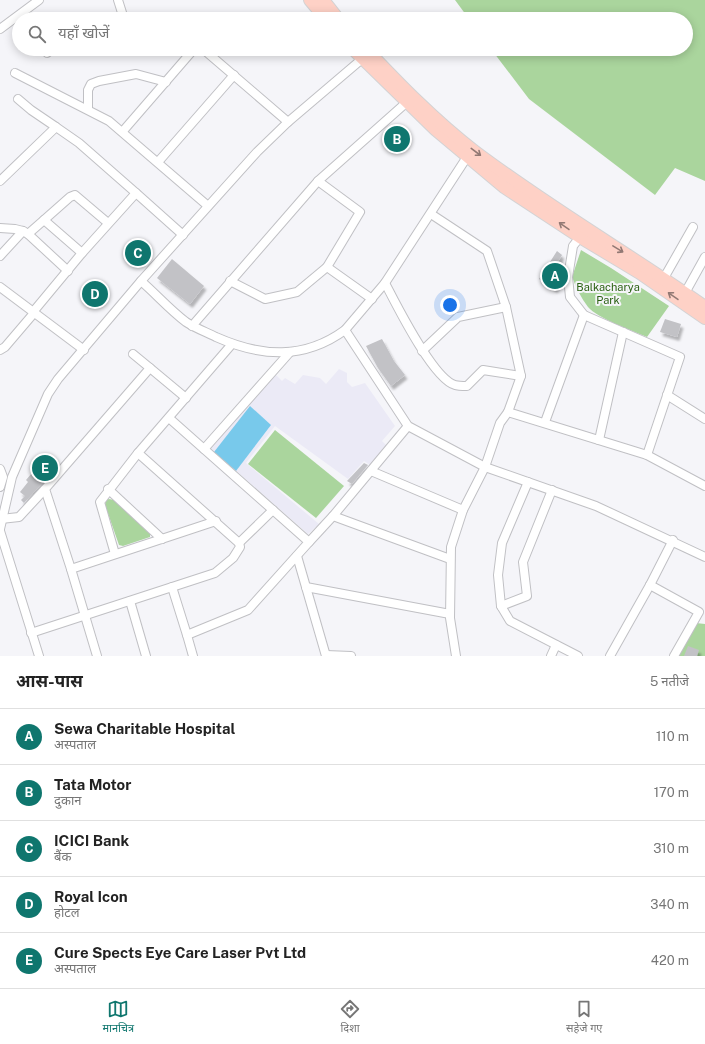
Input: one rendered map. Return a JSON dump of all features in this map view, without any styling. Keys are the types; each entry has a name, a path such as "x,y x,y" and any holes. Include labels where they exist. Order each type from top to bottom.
{"main road":[{"path":"310,0 320,12"},
{"path":"323,0 332,12"},
{"path":"366,56 407,102 467,157 504,187 580,237 640,273 705,318"},
{"path":"366,56 473,150 585,229 664,278 705,307"}],"street":[{"path":"23,12 39,0"},
{"path":"118,0 122,12"},
{"path":"0,29 12,20"},
{"path":"123,131 188,56"},
{"path":"211,56 286,120"},
{"path":"39,656 0,530 1,516 12,476 52,387 239,164 333,78 341,76 362,56"},
{"path":"15,72 88,108 123,131 206,204"},
{"path":"88,108 88,90 91,84 99,81 136,74 166,82"},
{"path":"158,162 234,75"},
{"path":"18,98 31,110 79,143 181,233"},
{"path":"192,326 318,181 407,102"},
{"path":"0,181 56,128"},
{"path":"141,281 192,326 232,344 255,351 290,352 325,342 345,330 385,283 467,157"},
{"path":"230,281 265,299 297,292 327,267 360,212 318,181"},
{"path":"0,350 5,347 82,253 136,193"},
{"path":"0,256 25,233 44,220 70,197 75,195 108,223"},
{"path":"431,214 487,251 506,307 521,376 508,412 500,423 484,467 463,510 450,547 450,614 456,656"},
{"path":"44,220 82,253"},
{"path":"664,278 693,227"},
{"path":"0,228 15,229 25,233 68,270"},
{"path":"580,237 573,246 568,277 570,297 584,315 680,357 647,455"},
{"path":"685,293 705,257"},
{"path":"327,267 372,299"},
{"path":"385,283 422,351 446,380 455,385 467,386 483,370 521,376"},
{"path":"0,288 84,350"},
{"path":"422,351 458,317 506,307"},
{"path":"545,422 584,315"},
{"path":"345,330 408,426 484,467 596,506 673,540 705,557"},
{"path":"599,440 623,332"},
{"path":"115,554 100,500 138,453 232,344"},
{"path":"204,449 290,352"},
{"path":"133,354 186,398"},
{"path":"1,516 19,517 150,368"},
{"path":"667,395 705,418"},
{"path":"508,412 545,422 647,455 705,486"},
{"path":"169,418 309,542"},
{"path":"187,635 248,610 333,516 408,426"},
{"path":"138,453 239,543"},
{"path":"371,471 463,510"},
{"path":"0,487 1,473 12,476"},
{"path":"528,482 502,543 498,575 502,606 510,621 578,656"},
{"path":"45,489 86,615 97,656"},
{"path":"108,489 162,539"},
{"path":"502,606 526,596 523,562 552,490"},
{"path":"31,633 215,572 234,558 240,546 239,543 273,510"},
{"path":"333,516 450,559"},
{"path":"71,569 216,521"},
{"path":"610,656 650,585 673,540"},
{"path":"297,556 326,656 351,656"},
{"path":"650,585 702,614 674,656"},
{"path":"172,587 193,656"},
{"path":"306,587 450,614"},
{"path":"130,601 146,656"},
{"path":"551,656 556,646"}],"shaded area":[{"path":"339,369 347,373 347,382 352,387 365,383 395,426 382,441 387,446 370,465 364,461 348,479 275,426 246,463 319,524 308,534 209,447 276,375 282,381 285,378 295,384 303,375 320,378 326,384"}],"green space":[{"path":"455,0 705,0 705,181 675,168 655,195 529,99 496,56 693,56 693,12 464,12"},
{"name":"Balkacharya Park","path":"581,250 669,306 647,337 607,320 588,307 572,277"},
{"path":"275,430 344,486 316,518 248,464"},
{"path":"106,500 114,500 150,532 150,537 123,546 119,545 105,505"},
{"path":"696,623 705,624 705,656 677,656"}],"water":[{"path":"250,406 271,425 236,471 214,452"}],"building":[{"path":"557,251 562,255 554,268 563,273 555,289 539,279"},
{"path":"172,259 204,286 190,304 157,278"},
{"path":"665,319 681,324 677,337 660,332"},
{"path":"382,339 394,361 405,375 391,386 378,368 366,346"},
{"path":"43,460 54,470 24,503 21,500 25,496 20,492 28,482 26,480"},
{"path":"364,463 368,465 352,484 347,481"},
{"path":"688,646 699,650 697,656 684,656"}],"place":[{"name":"Tata Motor","path":"397,139"},
{"name":"ICICI Bank","path":"138,253"},
{"name":"Sewa Charitable Hospital","path":"555,276"},
{"name":"Royal Icon","path":"95,294"},
{"name":"Cure Spects Eye Care Laser Pvt Ltd","path":"45,468"}]}
